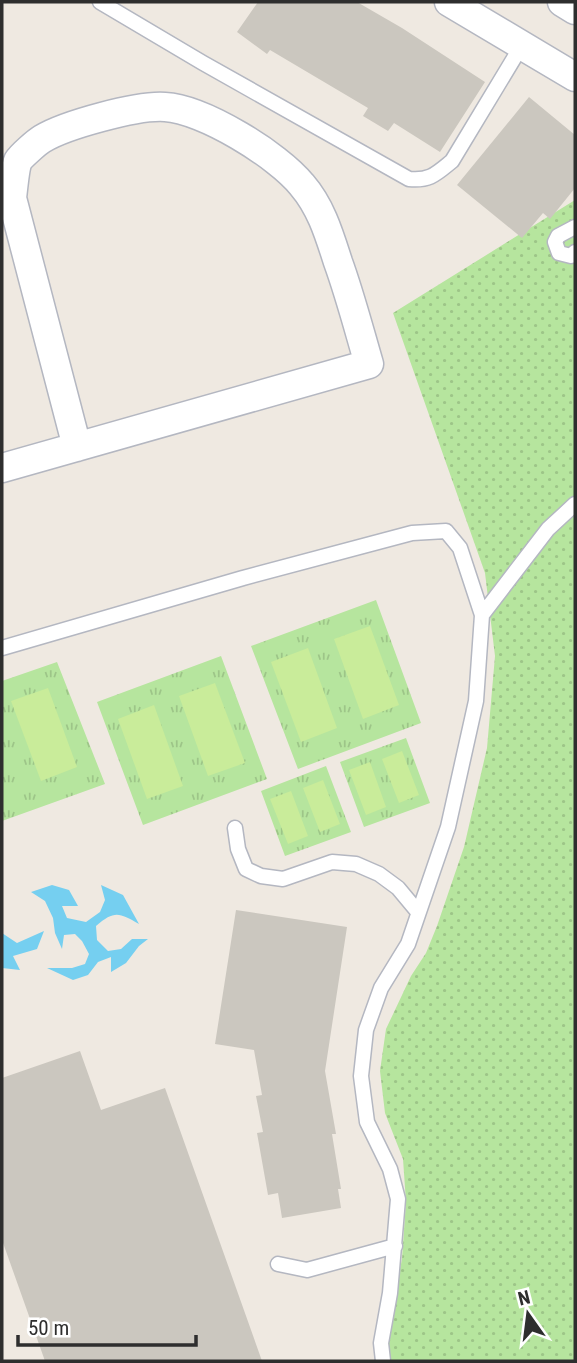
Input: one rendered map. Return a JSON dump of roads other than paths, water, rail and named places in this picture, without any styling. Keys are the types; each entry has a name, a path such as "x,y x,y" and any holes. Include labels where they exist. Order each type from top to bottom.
{"street":[{"path":"449,2 575,77"},
{"path":"562,2 575,9"},
{"path":"2,468 369,364 329,233 318,208 302,184 280,164 242,137 203,116 166,107 131,110 71,126 40,140 18,162 12,198 76,447"}],"lane":[{"path":"100,2 409,179 425,181 452,161 522,45"},
{"path":"575,227 558,236 555,242 559,253 571,256 575,252"},
{"path":"482,615 548,529 575,503"},
{"path":"2,648 412,533 446,531 460,548 482,615 476,701 448,827 408,944 381,988 366,1030 361,1076 367,1122 390,1169 398,1199 390,1293 381,1343 383,1361"},
{"path":"235,828 238,849 246,869 261,876 283,880 332,862 356,864 379,874 398,888 418,912"},
{"path":"278,1264 307,1270 395,1246"}],"water":[{"path":"52,885 69,890 78,906 62,906 67,918 86,922 100,912 105,900 101,885 123,895 139,924 127,917 113,915 96,926 97,940 108,951 121,949 132,939 148,939 126,963 111,972 111,957 98,962 88,975 73,980 47,968 72,968 85,964 89,954 75,934 64,935 62,949 45,901 31,892"},
{"path":"44,931 37,949 13,956 20,970 2,968 2,933 17,943"}]}
